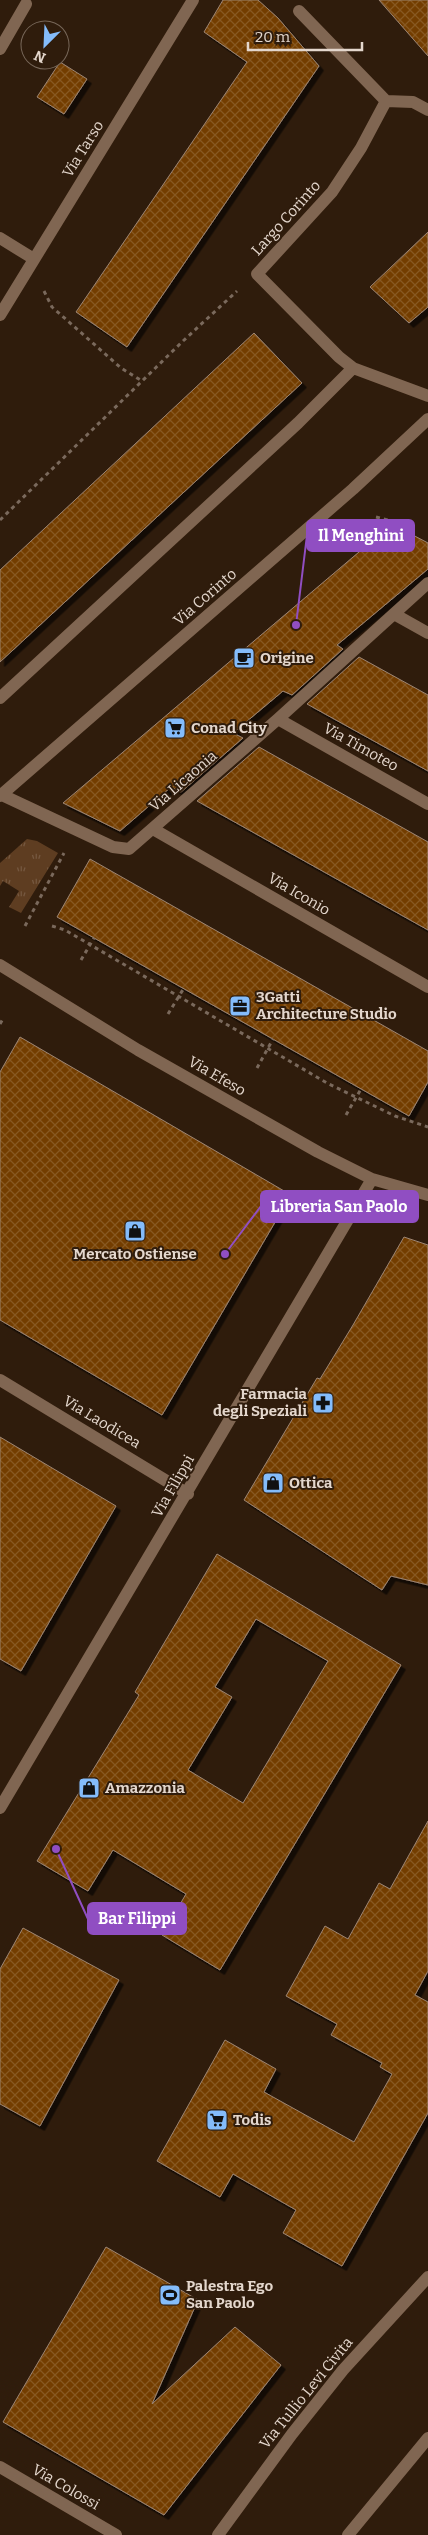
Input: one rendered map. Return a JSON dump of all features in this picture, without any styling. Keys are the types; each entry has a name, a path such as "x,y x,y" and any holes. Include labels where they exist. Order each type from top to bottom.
{"street":[{"name":"Via Tarso","path":"0,315 193,0"},
{"path":"0,49 26,4"},
{"path":"299,11 386,101 413,102 428,110"},
{"name":"Largo Corinto","path":"386,101 361,148 332,192 257,274 339,357 353,368 428,396"},
{"path":"0,238 34,259"},
{"path":"0,698 298,423 353,368"},
{"name":"Via Corinto","path":"1,795 346,496 428,419"},
{"name":"Via Licaonia","path":"1,795 77,831 122,849 129,849 135,846 278,719 428,583"},
{"path":"394,614 428,633"},
{"name":"Via Timoteo","path":"278,719 428,804"},
{"name":"Via Iconio","path":"153,829 428,987"},
{"name":"Via Efeso","path":"0,965 138,1050 264,1122 372,1179 428,1195"},
{"name":"Via Filippi","path":"0,1808 188,1494 372,1179"},
{"name":"Via Laodicea","path":"0,1380 188,1494"},
{"name":"Via Tullio Levi Civita","path":"218,2535 292,2434 343,2370 428,2277"},
{"path":"348,2535 428,2438"},
{"name":"Via Colossi","path":"0,2467 116,2535"}],"path":[{"path":"44,290 52,307 121,368 142,381"},
{"path":"0,520 230,298"},
{"path":"376,517 388,520"},
{"path":"25,926 77,831"},
{"path":"52,926 65,930 327,1083 395,1116 428,1127"},
{"path":"81,960 94,938"},
{"path":"168,1014 184,988"},
{"path":"0,1024 4,1017"},
{"path":"256,1068 273,1039"},
{"path":"346,1115 361,1089"}],"green space":[{"path":"27,839 37,841 58,853 21,913 9,907 19,891 3,881 0,886 0,863"}],"building":[{"path":"223,0 258,0 278,18 319,66 127,347 76,312 247,62 204,32"},
{"path":"379,0 428,0 428,56"},
{"path":"70,68 87,79 64,114 37,97 55,70 70,70"},
{"path":"428,232 428,307 409,323 370,287"},
{"path":"254,333 302,383 0,662 0,570"},
{"path":"392,524 428,543 428,569 337,645 343,649 292,695 283,691 233,733 243,738 181,792 171,787 120,831 63,803"},
{"path":"359,657 428,695 428,771 307,704"},
{"path":"259,747 428,842 428,930 197,801"},
{"path":"90,859 428,1051 428,1082 409,1116 57,917"},
{"name":"Mercato Ostiense","path":"20,1037 291,1195 162,1415 0,1320 0,1072"},
{"path":"404,1237 428,1245 428,1585 391,1576 382,1590 244,1500 317,1378 320,1379 353,1325"},
{"path":"0,1437 116,1506 21,1671 0,1659"},
{"path":"217,1554 401,1665 220,1970 162,1935 186,1894 113,1850 88,1891 37,1861 139,1695 135,1692","holes":["256,1619 328,1661 243,1803 188,1770 232,1697 215,1687"]},
{"path":"428,1821 428,1971 415,1995 428,2002 428,2113 342,2266 283,2233 296,2210 233,2174 220,2197 157,2161 225,2040 276,2069 264,2092 354,2142 392,2074 380,2067 382,2063 331,2035 337,2024 286,1996 325,1926 348,1939 379,1883 390,1889"},
{"path":"23,1928 119,1980 40,2126 0,2104 0,1969"},
{"path":"106,2247 198,2300 152,2404 235,2327 281,2365 164,2515 3,2422"}],"place":[{"name":"Il Menghini","path":"296,625"},
{"name":"Origine","path":"244,658"},
{"name":"Conad City","path":"175,728"},
{"name":"3Gatti Architecture Studio","path":"240,1006"},
{"name":"Mercato Ostiense","path":"135,1231"},
{"name":"Libreria San Paolo","path":"225,1254"},
{"name":"Farmacia degli Speziali","path":"323,1403"},
{"name":"Ottica","path":"273,1483"},
{"name":"Amazzonia","path":"89,1788"},
{"name":"Bar Filippi","path":"56,1849"},
{"name":"Todis","path":"217,2120"},
{"name":"Palestra Ego San Paolo","path":"170,2295"}]}
